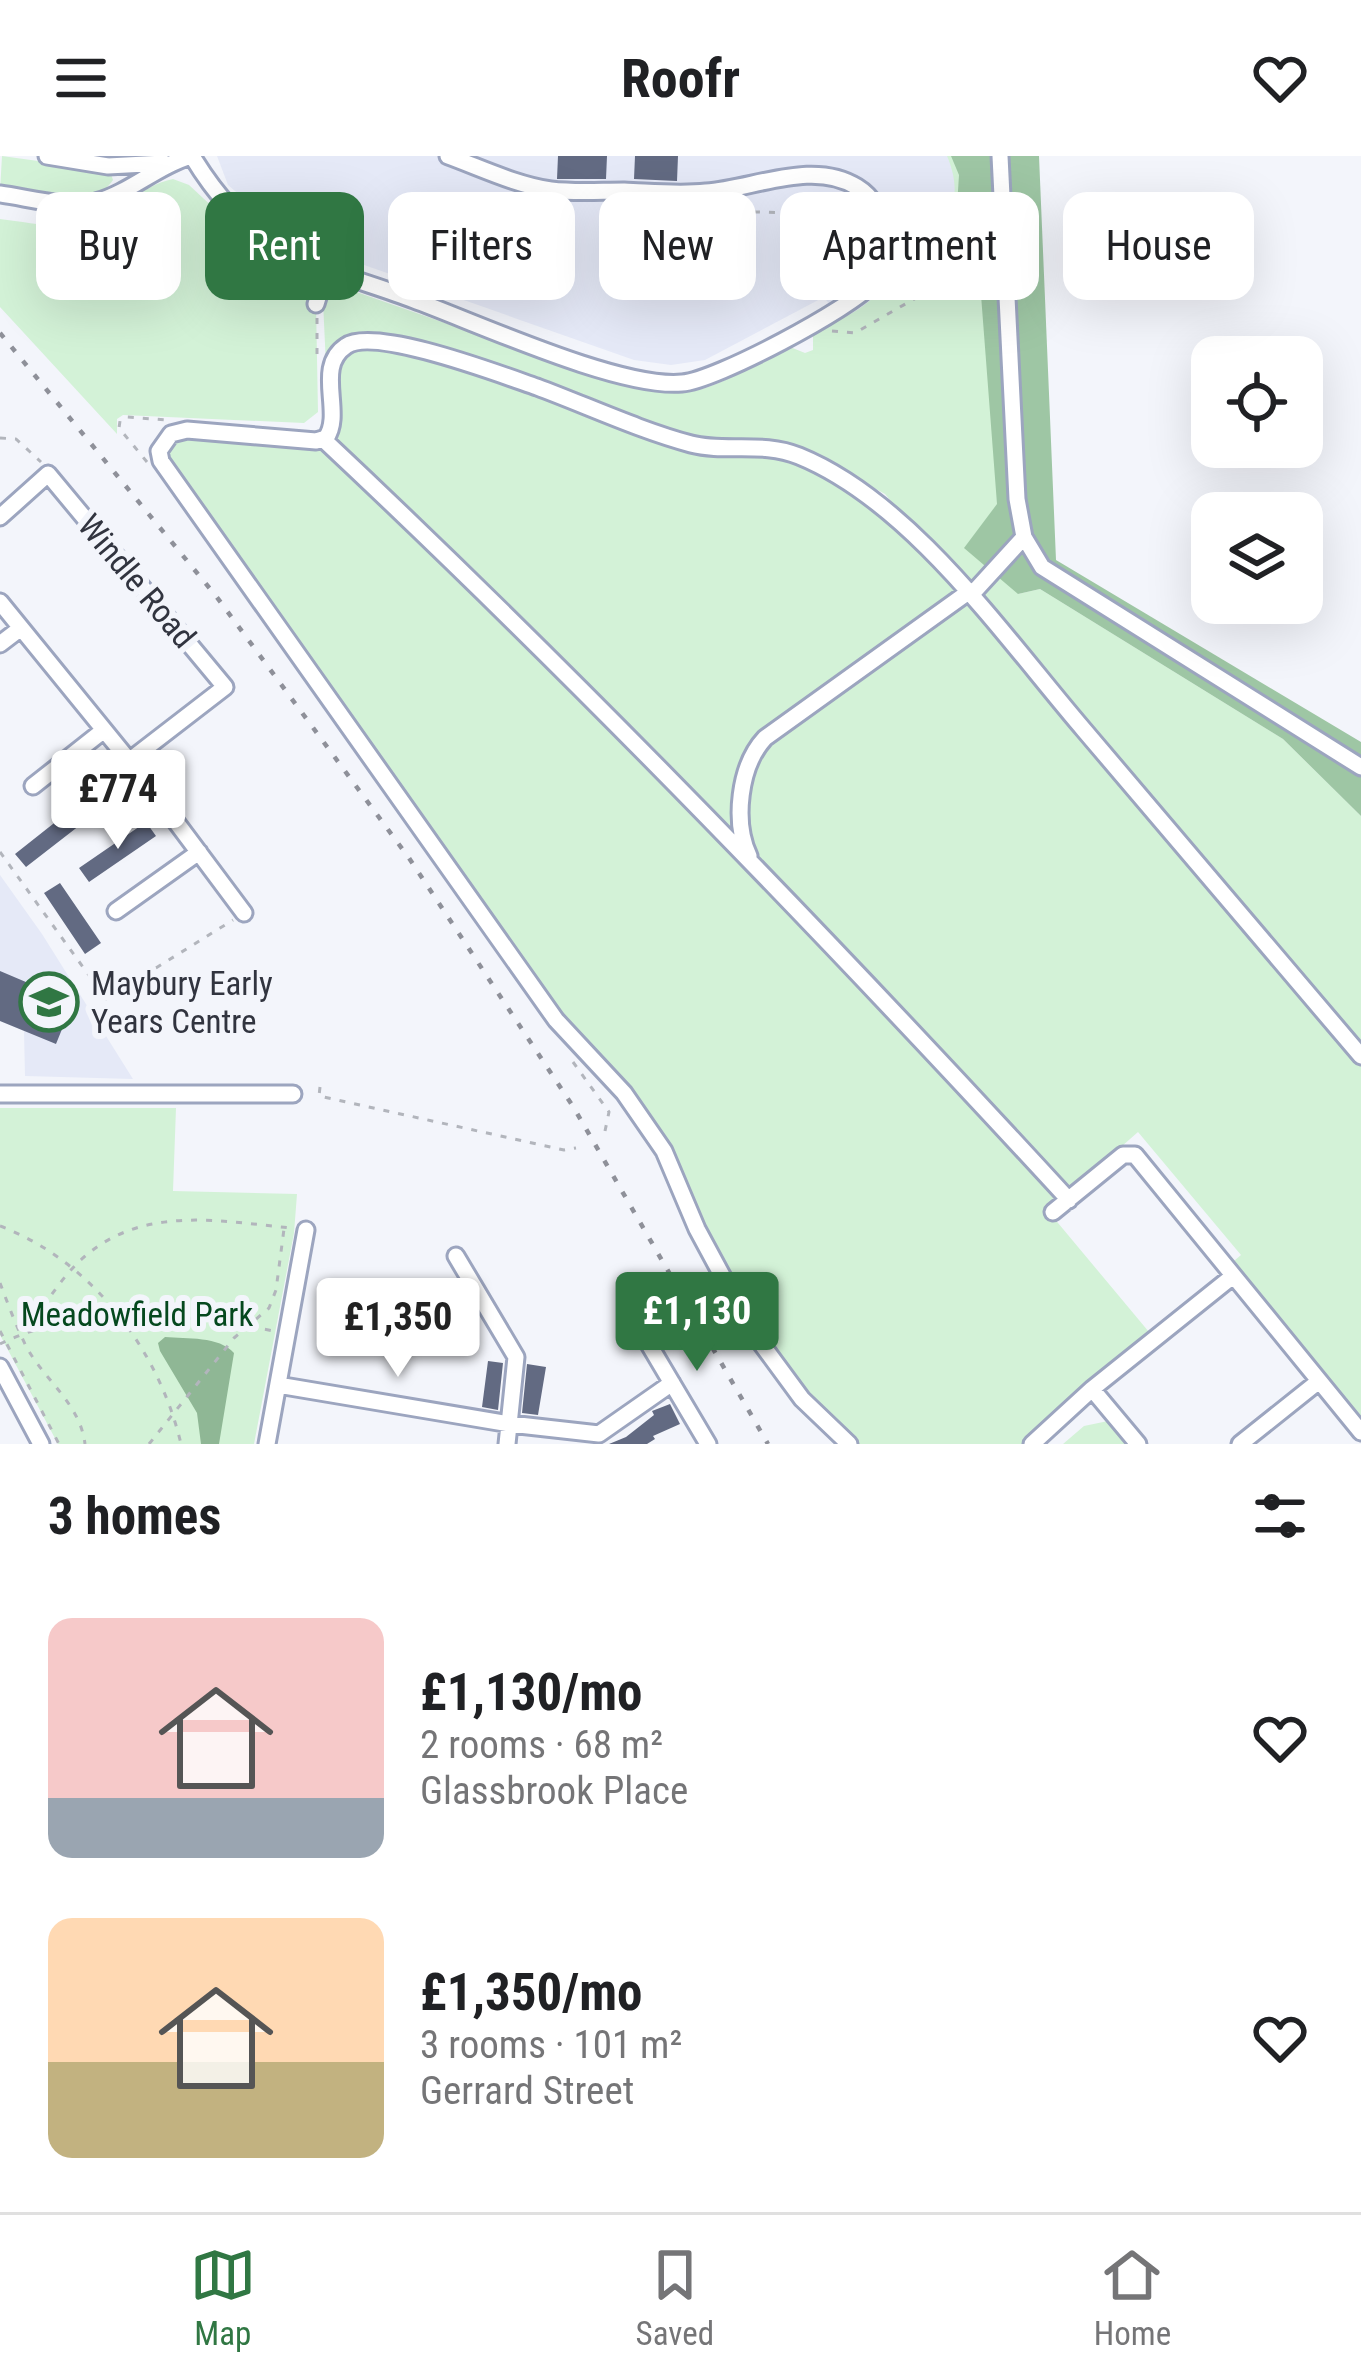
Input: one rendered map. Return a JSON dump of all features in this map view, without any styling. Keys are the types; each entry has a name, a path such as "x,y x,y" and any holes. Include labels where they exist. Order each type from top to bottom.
{"street":[{"path":"47,156 108,166 166,163 191,156 214,192"},
{"path":"364,282 598,368 660,384 714,376 807,326 874,282 883,267 886,237 872,199 855,185 829,176 706,193 550,190 448,156"},
{"path":"1000,156 1001,192"},
{"path":"0,194 76,205 99,201 166,163"},
{"path":"108,166 118,173 119,190"},
{"path":"316,304 317,300"},
{"path":"1006,300 1017,499 1024,537 1042,567 1361,767"},
{"path":"322,440 332,430 329,387 334,359 343,347 360,338 384,340 517,380 694,445 771,447 800,456 882,503 970,593 1361,1056"},
{"path":"849,1444 802,1400 752,1330 697,1229 664,1151 625,1093 556,1020 160,460 159,451 171,434 187,430 322,440 866,979 1069,1201"},
{"path":"0,518 48,474"},
{"name":"Windle Road","path":"48,474 225,687 129,761"},
{"path":"754,865 741,828 746,765 753,751 764,738 970,593 1024,537"},
{"path":"0,602 244,913"},
{"path":"0,644 21,628"},
{"path":"33,786 104,730"},
{"path":"116,911 199,852"},
{"path":"0,1094 293,1094"},
{"path":"1053,1212 1124,1155 1135,1155 1361,1432"},
{"path":"268,1444 306,1230"},
{"path":"456,1256 516,1357 507,1444"},
{"path":"1031,1444 1092,1388 1233,1276"},
{"path":"640,1331 708,1444"},
{"path":"0,1367 41,1444"},
{"path":"1240,1444 1318,1381"},
{"path":"278,1385 599,1434 672,1383"},
{"path":"1092,1388 1138,1444"}],"path":[{"path":"828,192 829,176"},
{"path":"807,326 855,333 912,300"},
{"path":"316,304 317,369"},
{"path":"146,462 119,428 120,422 127,417 186,421"},
{"path":"0,438 16,439 30,448 48,474"},
{"path":"0,852 106,999 244,913"},
{"path":"572,1059 609,1112 604,1131"},
{"path":"320,1087 319,1096 564,1150 576,1148"},
{"path":"24,1332 73,1268 130,1230 160,1220 190,1219 306,1230"},
{"path":"0,1226 23,1235 73,1268 120,1315 153,1366 173,1411 181,1444"},
{"path":"149,1444 234,1338 269,1308 284,1228"},
{"path":"0,1283 27,1347 66,1397 85,1444"},
{"path":"3,1342 55,1322 120,1315 288,1334"},
{"path":"0,1331 59,1444"}],"shaded area":[{"path":"217,156 951,156 959,174 958,192 780,192 780,300 818,300 705,360 671,365 634,360 464,300 575,300 575,192 388,192 388,273 364,265 364,192 236,192 228,185"},
{"path":"951,156 1039,156 1056,560 1361,742 1361,816 1283,739 1040,589 1018,594 964,548 997,504 981,300 1039,300 1039,192 958,192 959,175"},
{"path":"826,300 900,300 848,330"},
{"name":"Maybury Early Years Centre","path":"0,875 133,1079 25,1076 24,1031 0,1021"},
{"path":"165,1337 211,1341 234,1353 219,1444 201,1444 197,1413 160,1351 158,1343"}],"green space":[{"path":"2,156 110,171 113,180 99,192 36,192 36,197 0,191"},
{"path":"947,156 1000,156 1001,192 955,192"},
{"path":"173,179 189,185 205,200 205,300 315,300 318,412 304,423 123,415 117,419 117,434 0,307 0,219 36,224 36,300 181,300 181,192 143,192"},
{"path":"364,295 619,384 672,393 709,386 790,347 805,353 813,350 813,333 870,300 1006,300 1018,594 1040,589 1283,739 1361,816 1361,1048 885,494 810,453 782,444 699,441 381,333 359,332 338,340 326,366 323,301 364,300"},
{"path":"358,345 438,357 692,448 775,452 855,489 917,545 1361,1063 1361,1427 1228,1266 1241,1255 1138,1132 1048,1211 1149,1332 1050,1414 1023,1444 855,1444 783,1370 718,1265 660,1132 639,1099 547,1005 358,724 167,460 167,445 185,434 327,446 338,358"},
{"name":"Meadowfield Park","path":"0,1108 176,1108 173,1191 297,1194 294,1233 254,1444 58,1444 0,1335"},
{"path":"1118,1423 1135,1444 1063,1444 1084,1426"}],"building":[{"path":"558,156 607,156 606,179 557,179"},
{"path":"635,156 678,156 677,181 634,179"},
{"path":"82,801 93,815 26,867 15,854"},
{"path":"146,822 156,836 89,882 79,868"},
{"path":"60,883 101,943 85,954 44,893"},
{"path":"0,971 73,1002 56,1044 0,1021"},
{"path":"488,1361 503,1363 498,1410 482,1407"},
{"path":"527,1364 546,1367 538,1415 522,1413"},
{"path":"670,1404 680,1424 653,1436 647,1444 609,1444 626,1437 654,1415 652,1411"}],"railway":[{"path":"0,333 216,596 409,858 574,1108 768,1444"}],"place":[{"name":"Maybury Early Years Centre","path":"49,1002"}]}
